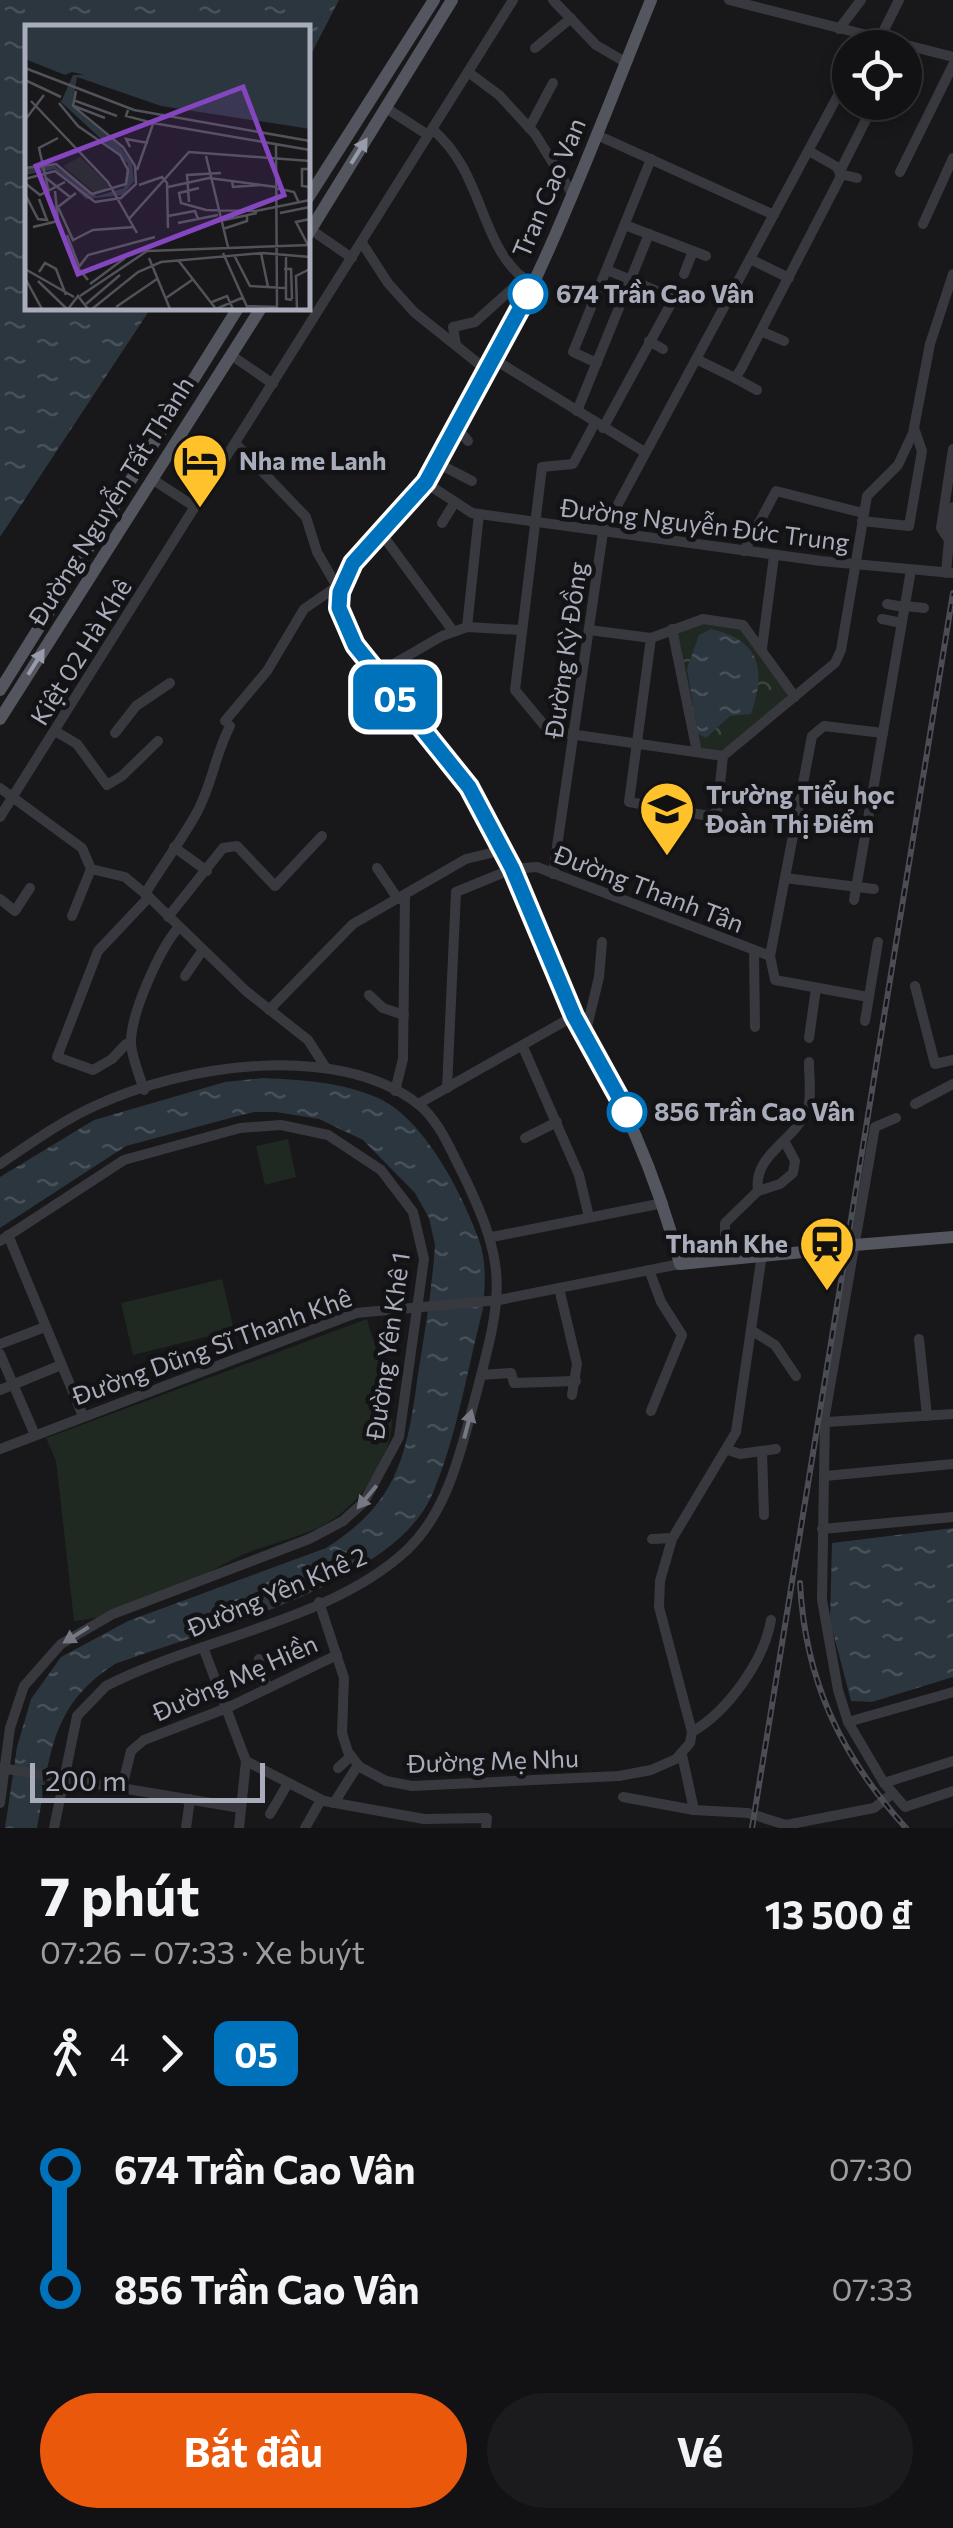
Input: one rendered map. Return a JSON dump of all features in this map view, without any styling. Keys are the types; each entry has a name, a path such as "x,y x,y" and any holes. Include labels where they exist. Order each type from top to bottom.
{"main road":[{"path":"310,195 434,0"},
{"path":"310,230 452,0"},
{"name":"Tran Cao Van","path":"338,590 353,563 426,482 492,366 528,282 573,195 651,0"},
{"path":"324,173 340,182"},
{"name":"Đường Nguyễn Tất Thành","path":"0,690 237,310"},
{"name":"Đường Nguyễn Tất Thành","path":"0,719 260,310"},
{"path":"188,388 203,398"},
{"path":"81,558 97,567"},
{"path":"338,590 345,630 469,787 503,850 574,1016 586,1031 637,1131 680,1264 953,1237"}],"street":[{"name":"Kiệt 02 Hà Khê","path":"0,817 513,0"},
{"path":"553,0 596,45 625,62"},
{"path":"729,0 839,29 861,0"},
{"path":"879,30 899,0"},
{"path":"535,48 570,18"},
{"path":"922,51 953,56"},
{"path":"900,172 953,65"},
{"path":"468,72 499,95 529,128 556,184 573,195"},
{"path":"529,128 553,83"},
{"name":"Đường Kỳ Đồng","path":"553,874 603,532 643,451 832,107"},
{"path":"386,108 430,132 465,168 496,246 528,282 475,322 453,327 456,345"},
{"path":"735,378 866,120"},
{"path":"596,134 774,215"},
{"path":"809,151 840,173 857,178"},
{"path":"923,224 953,158"},
{"path":"597,362 573,352 651,159"},
{"path":"625,225 706,256"},
{"path":"310,233 352,258"},
{"path":"578,412 649,234"},
{"path":"362,243 388,283 456,345 643,451"},
{"path":"684,274 693,251"},
{"path":"750,259 788,278"},
{"path":"606,270 674,298 573,464 542,468 515,684 518,695 544,729 723,756"},
{"path":"651,638 631,806 700,816 717,812 723,756 835,663 841,650 863,517 872,486 898,464 914,428 930,344 953,274"},
{"path":"588,316 612,326"},
{"path":"761,331 784,342"},
{"path":"650,342 663,348"},
{"path":"230,355 273,384"},
{"path":"696,359 757,390"},
{"path":"457,428 468,440"},
{"path":"744,551 776,491 863,517 909,526 922,451 914,428"},
{"path":"131,1045 126,1044 112,1059 93,1070 56,1057 108,936 147,896 198,811 228,724 304,609 338,590 317,552 306,516 271,485 236,442"},
{"path":"948,538 942,528 953,450"},
{"path":"437,462 472,481"},
{"path":"152,479 194,507"},
{"name":"Đường Nguyễn Đức Trung","path":"426,482 479,514 774,556 949,573"},
{"path":"442,523 455,502"},
{"path":"949,573 948,538 953,507"},
{"path":"467,627 479,514"},
{"path":"380,533 453,631"},
{"path":"762,648 774,556"},
{"path":"854,900 910,570"},
{"path":"436,608 446,599"},
{"path":"887,604 924,608"},
{"path":"589,630 651,638 702,618 765,626"},
{"path":"882,619 902,623"},
{"path":"743,625 795,698"},
{"path":"376,674 453,631 467,627 521,630"},
{"path":"672,630 697,752"},
{"path":"115,733 136,706 170,683"},
{"name":"Đường Thanh Tân","path":"512,868 537,867 770,956 815,731 835,725 884,733"},
{"path":"55,731 77,744 103,782 111,784 158,740"},
{"path":"0,788 82,848 91,868 72,916"},
{"path":"168,918 223,848 232,844 275,886 322,836"},
{"path":"56,844 69,838"},
{"path":"174,847 207,871"},
{"path":"269,1010 341,934 466,859 503,850"},
{"path":"91,868 124,877 147,896 240,986 308,1040 326,1068"},
{"path":"377,868 402,897 404,1059 396,1092"},
{"path":"448,1088 456,892 512,868"},
{"path":"785,878 874,889"},
{"path":"0,899 15,911 30,888"},
{"path":"144,1090 131,1045 160,949 178,928"},
{"path":"586,1031 599,977 602,942"},
{"path":"865,1021 878,942"},
{"path":"754,950 755,1027"},
{"path":"185,976 202,951"},
{"path":"770,956 775,980 868,997"},
{"path":"208,974 216,964"},
{"path":"231,996 240,986"},
{"path":"915,986 935,1064 953,1060"},
{"path":"809,1038 816,988"},
{"path":"369,995 384,1008 404,1015"},
{"path":"418,1104 574,1016"},
{"path":"523,1046 579,1175 590,1218"},
{"path":"758,1191 756,1170 786,1144 808,1108 810,1062"},
{"name":"Đường Yên Khê 2","path":"0,1164 96,1105 144,1090 262,1063 326,1068 396,1092 418,1104 445,1140 492,1237 499,1300 454,1470 431,1520 411,1546 379,1573 320,1602 123,1677 90,1700 77,1716 57,1776 54,1828"},
{"path":"915,1104 953,1084"},
{"path":"896,1118 875,1127 827,1422 822,1529 827,1638 848,1722 893,1794 905,1807 953,1791"},
{"path":"525,1138 557,1122"},
{"name":"Đường Yên Khê 1","path":"0,1803 10,1728 24,1686 60,1644 113,1614 309,1539 344,1521 364,1502 398,1438 422,1304 423,1244 418,1221 398,1188 343,1142 298,1126 240,1128 124,1160 4,1238"},
{"path":"725,1258 725,1223 758,1191 780,1184 793,1174 794,1161 786,1144"},
{"path":"492,1237 663,1203"},
{"path":"4,1238 82,1416"},
{"path":"692,1732 659,1607 660,1581 672,1538 728,1450 740,1411 762,1254"},
{"name":"Đường Dũng Sĩ Thanh Khê","path":"0,1449 334,1320 422,1304 499,1300 680,1264"},
{"path":"649,1270 661,1302 682,1335 651,1410"},
{"path":"559,1288 576,1382 572,1395"},
{"path":"0,1344 46,1327"},
{"path":"751,1330 774,1346 796,1376"},
{"path":"919,1339 927,1416"},
{"path":"0,1354 36,1435"},
{"path":"0,1390 61,1365"},
{"path":"481,1375 510,1373 514,1382 576,1382"},
{"path":"827,1422 953,1414"},
{"path":"728,1450 776,1450"},
{"path":"762,1451 764,1515"},
{"path":"825,1476 953,1464"},
{"path":"822,1529 953,1517"},
{"path":"652,1539 672,1538"},
{"path":"320,1602 346,1691 342,1733 354,1761"},
{"path":"694,1810 682,1755 692,1732 716,1715 763,1652 770,1620"},
{"path":"203,1647 246,1761 239,1828"},
{"name":"Đường Mẹ Hiền","path":"122,1787 135,1746 227,1708 337,1655"},
{"path":"258,1659 268,1689"},
{"path":"848,1722 953,1692"},
{"name":"Đường Mẹ Nhu","path":"354,1761 386,1781 412,1786 619,1776 657,1768 682,1755"},
{"path":"246,1761 287,1785 328,1802 424,1819 487,1818 486,1828"},
{"path":"338,1768 354,1761"},
{"path":"305,1828 328,1802 354,1761"},
{"path":"884,1782 953,1761"},
{"path":"5,1768 241,1808"},
{"path":"270,1814 287,1785"},
{"path":"623,1797 694,1810 748,1813 786,1825 818,1823 874,1808 893,1794"},
{"path":"186,1828 190,1799"}],"green space":[{"path":"698,623 743,629 788,696 722,753 697,749 675,633"},
{"path":"288,1139 296,1177 265,1185 256,1146"},
{"path":"222,1279 234,1330 133,1355 121,1303"},
{"path":"367,1319 388,1391 391,1432 372,1480 349,1507 322,1526 236,1558 158,1597 116,1613 74,1621 56,1461 46,1438"}],"water":[{"path":"0,0 339,0 310,56 310,25 25,25 25,310 150,310 0,537"},
{"path":"711,629 740,640 749,649 755,658 758,683 751,714 730,716 706,738 698,734 687,669 699,635"},
{"path":"264,1078 351,1088 395,1108 440,1160 472,1222 482,1248 484,1301 441,1473 411,1527 378,1555 338,1579 244,1620 115,1664 93,1680 77,1698 56,1735 37,1828 5,1828 17,1747 31,1699 61,1657 128,1621 326,1548 370,1513 395,1474 403,1452 426,1326 435,1245 429,1218 415,1193 363,1140 319,1119 253,1112 126,1146 0,1228 0,1177 94,1120 225,1082"},
{"path":"953,1528 953,1677 872,1702 851,1701 830,1621 832,1543"}],"railway":[{"path":"752,1828 953,593"},
{"path":"800,1583 810,1652 830,1715 863,1773 906,1828"}],"bus line":[{"name":"05","path":"528,294 426,482 353,563 340,592 339,608 345,630 376,674 469,787 512,868 574,1016 586,1031 627,1112"}],"place":[{"name":"674 Trần Cao Vân","path":"528,294"},
{"name":"Nha me Lanh","path":"200,510"},
{"name":"Trường Tiểu học Đoàn Thị Điểm","path":"667,858"},
{"name":"856 Trần Cao Vân","path":"627,1112"},
{"name":"Thanh Khe","path":"827,1293"}]}
